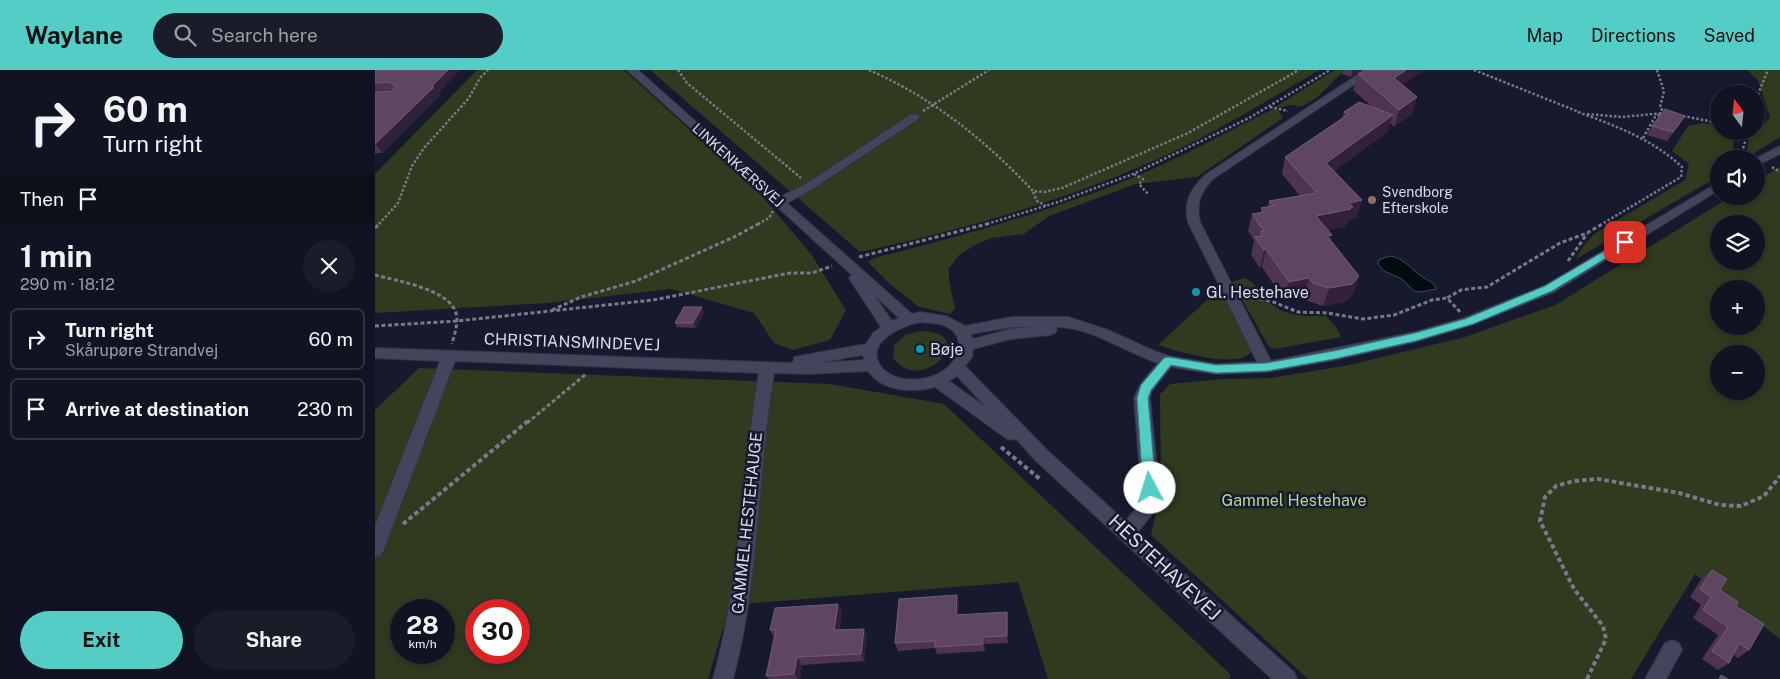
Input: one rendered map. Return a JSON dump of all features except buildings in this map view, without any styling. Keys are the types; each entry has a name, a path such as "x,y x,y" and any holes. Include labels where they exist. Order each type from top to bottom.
{"street":[{"name":"LINKENKÆRSVEJ","path":"632,70 909,319"},
{"path":"1267,367 1194,222 1191,211 1192,200 1197,189 1224,166 1371,70"},
{"path":"779,202 810,186 914,117"},
{"path":"1765,158 1780,149"},
{"path":"962,331 1012,322 1068,322 1103,333 1147,354 1168,361 1216,369 1267,367 1334,355 1415,337 1469,321 1549,289 1710,191"},
{"name":"LINKENKÆRSVEJ","path":"844,260 889,328"},
{"path":"920,317 940,318 956,325 962,331 968,345 966,357 958,368 937,381 919,385 904,385 890,381 879,374 872,365 872,348 875,340 889,328 909,319 920,317"},
{"path":"968,345 1034,331 1103,333"},
{"name":"CHRISTIANSMINDEVEJ","path":"768,366 872,348"},
{"name":"CHRISTIANSMINDEVEJ","path":"375,353 450,354 809,368 872,365"},
{"path":"375,549 450,354"},
{"path":"1127,531 1144,513 1150,488 1142,398 1145,388 1168,361"},
{"name":"GAMMEL HESTEHAUGE","path":"723,679 734,639 741,592 758,423 768,366"},
{"name":"HESTEHAVEVEJ","path":"958,368 1042,456 1127,531 1287,679"},
{"name":"HESTEHAVEVEJ","path":"937,381 1042,456"},
{"path":"1655,679 1672,650"}],"path":[{"path":"375,228 391,213 400,200 417,157 439,129 461,109 472,95 479,76 488,70"},
{"path":"678,70 687,83 810,186"},
{"path":"869,70 917,92 968,128 1033,191 1037,201 1046,206"},
{"path":"914,117 989,70"},
{"path":"1033,191 1044,192 1062,188 1188,133 1299,70"},
{"path":"375,326 457,321 653,300 789,273 812,274 844,260 887,251 1046,206 1133,174 1249,118 1330,70"},
{"path":"1233,298 1259,298 1298,312 1327,313 1363,319 1378,319 1394,315 1432,300 1447,298 1461,290 1487,287 1560,243 1587,233 1681,177 1682,167 1643,138 1474,70"},
{"path":"1657,70 1664,91 1660,107 1664,113"},
{"path":"1762,85 1768,70"},
{"path":"1577,112 1622,117 1671,114"},
{"path":"1643,138 1655,117 1664,113"},
{"path":"1678,115 1710,121"},
{"path":"1133,174 1143,179 1139,184 1149,195"},
{"path":"547,312 581,297 636,281 700,253 769,218 779,202"},
{"path":"1579,271 1567,262 1587,233"},
{"path":"375,275 441,295 451,302 456,312 457,321 450,354"},
{"path":"1447,298 1469,321"},
{"path":"399,526 602,361"},
{"path":"1587,679 1606,639 1603,626 1574,589 1540,521 1545,498 1556,486 1575,481 1597,480 1679,493 1720,505 1741,506 1763,496 1780,476"}],"green space":[{"path":"477,70 624,70 762,196 811,254 846,310 830,340 793,350 774,343 754,313 671,289 548,303 375,313 375,174"},
{"path":"650,70 1320,70 1196,141 1101,183 981,222 860,252"},
{"path":"1335,70 1346,70 1309,103 1301,106 1275,107"},
{"path":"1747,70 1780,70 1780,137 1759,150 1747,150 1748,140 1765,140 1765,122 1770,118 1765,102 1765,85 1760,85 1758,80"},
{"path":"1273,109 1278,110 1283,118 1197,177 1136,184 1049,216 1024,234 992,238 977,244 959,255 949,268 949,280 955,309 950,314 919,307 890,284 868,262 874,258 1012,220 1080,198 1146,172"},
{"path":"1703,123 1710,124 1710,140 1734,140 1733,150 1710,150 1710,181 1576,259 1584,245 1594,234 1685,180 1689,164 1672,151 1688,126"},
{"name":"Gammel Hestehave","path":"1780,167 1780,639 1695,574 1631,679 1308,679 1151,535 1161,492 1160,394 1170,384 1223,379 1270,378 1349,365 1465,337 1555,305 1717,205 1765,205 1765,176"},
{"path":"1244,278 1255,285 1269,302 1282,311 1296,315 1326,316 1336,327 1341,337 1275,349 1269,347 1232,282"},
{"path":"1220,288 1254,350 1244,357 1235,359 1213,359 1158,345"},
{"path":"921,331 939,334 947,342 946,351 940,360 929,367 917,371 904,368 893,357 894,345 905,335"},
{"path":"419,368 830,384 944,404 1231,675 1228,679 1048,679 1018,582 730,605 708,679 375,679 375,410"}],"shaded area":[{"path":"1389,256 1405,262 1419,275 1435,285 1436,289 1420,292 1414,291 1402,279 1384,271 1378,264 1379,260"}],"place":[{"name":"Svendborg Efterskole","path":"1372,200"},
{"name":"Gl. Hestehave","path":"1196,292"},
{"name":"Bøje","path":"920,349"}],"route":[{"path":"1150,488 1142,398 1145,388 1168,361 1216,369 1267,367 1334,355 1415,337 1469,321 1549,289 1625,242"}]}
